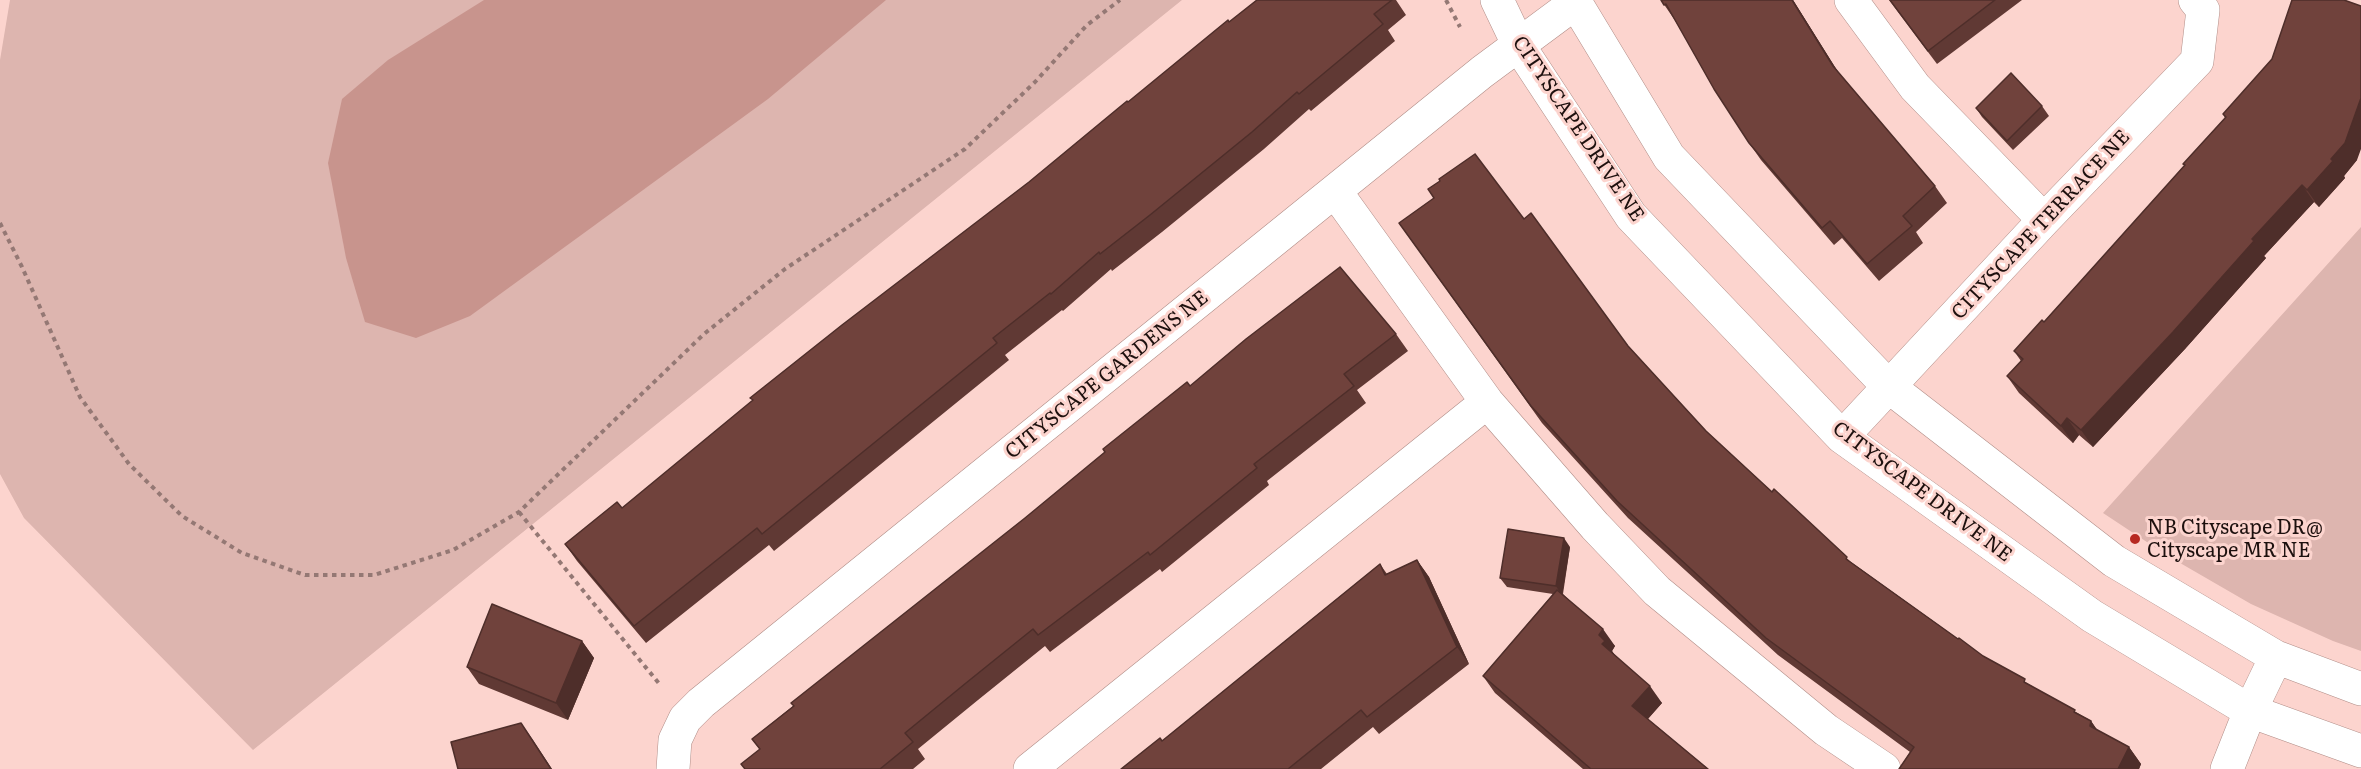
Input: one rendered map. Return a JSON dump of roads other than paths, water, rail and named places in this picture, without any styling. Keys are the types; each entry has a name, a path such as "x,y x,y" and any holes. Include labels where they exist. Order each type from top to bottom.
{"street":[{"name":"CITYSCAPE DRIVE NE","path":"1497,0 1519,46 1632,216 1842,437 2092,616 2250,711 2361,751"},
{"path":"1851,0 1915,87 2044,220"},
{"name":"CITYSCAPE TERRACE NE","path":"1842,437 2044,220 2197,61 2203,10 2195,0"},
{"name":"CITYSCAPE GARDENS NE","path":"672,769 675,740 685,719 701,703 1482,72 1574,2"},
{"path":"1574,2 1669,157 1888,387 2114,561 2276,657 2361,689"},
{"path":"1335,191 1487,402 1595,526 1656,591 1826,730 1884,769"},
{"path":"1030,769 1487,402"},
{"path":"2228,769 2250,711 2276,657"}],"place":[{"name":"NB Cityscape DR@ Cityscape MR NE","path":"2135,539"}]}
